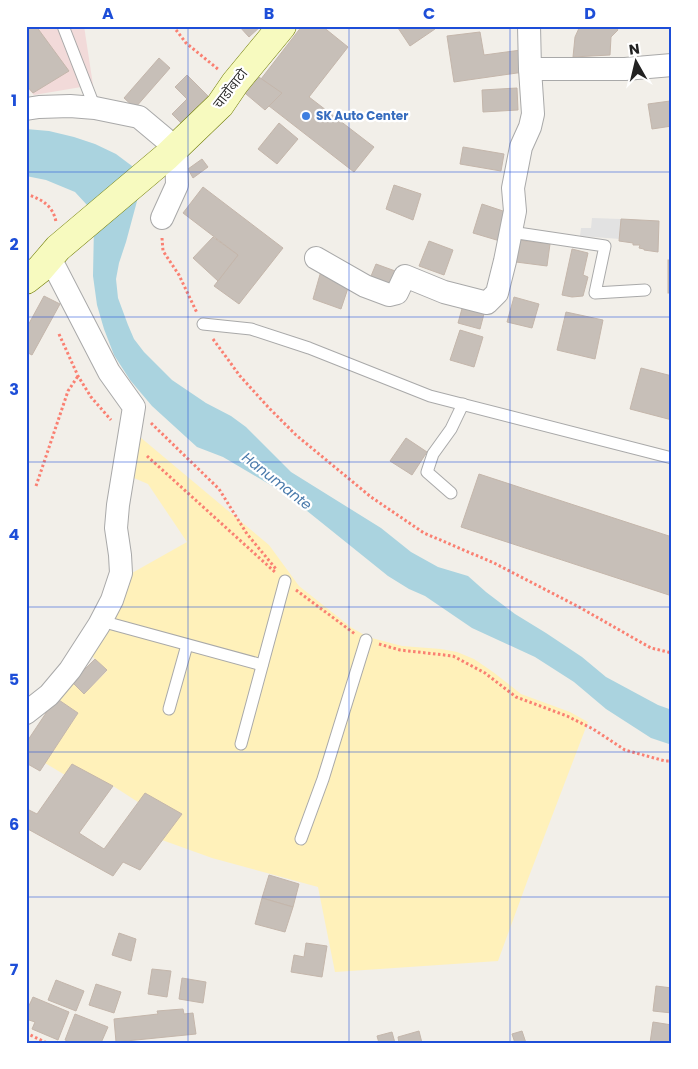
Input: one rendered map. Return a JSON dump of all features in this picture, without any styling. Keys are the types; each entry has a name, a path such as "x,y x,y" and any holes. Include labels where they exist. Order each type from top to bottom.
{"street":[{"name":"चार्डोबाटो","path":"49,258 172,152 220,105 235,83 282,26"},
{"path":"316,258 365,286 389,294 397,293 405,276 444,292 488,303 497,293 505,261 515,211 515,180 522,147 533,114 529,26"},
{"path":"530,69 625,69 672,65"},
{"path":"26,110 39,107 70,106 95,108 139,117 172,152 177,185 162,218"},
{"path":"26,300 49,258"},
{"path":"26,713 49,695 70,670 112,600 121,573 116,528 134,407 109,372 49,258"}],"lane":[{"path":"63,26 95,108"},
{"path":"511,232 605,246 595,294 645,290"},
{"path":"203,324 250,329 309,348 430,396 672,458"},
{"path":"451,494 427,472 433,454 451,429 463,404"},
{"path":"240,744 286,582"},
{"path":"101,621 262,665"},
{"path":"301,839 323,779 366,640"},
{"path":"169,709 187,644"}],"path":[{"path":"173,26 186,43 235,83"},
{"path":"26,194 47,204 53,211 56,220 49,258"},
{"path":"162,218 161,236 163,251 179,275 203,324 240,376 296,436 371,497 424,533 494,563 579,607 651,648 672,654"},
{"path":"59,334 78,376 91,397 129,441 286,582 351,631 366,640 400,650 453,656 485,673 516,697 568,716 593,729 625,750 672,762"},
{"path":"36,486 68,391 78,376"},
{"path":"134,407 219,489 246,534 286,582"},
{"path":"26,1033 47,1043"}],"shaded area":[{"path":"26,26 84,26 93,85 34,95 26,87"},
{"path":"592,218 621,219 620,239 580,236 581,228 591,228"}],"sand":[{"path":"140,437 269,545 299,586 352,628 368,637 402,646 457,652 474,659 521,694 570,712 588,722 498,961 335,972 318,887 212,858 162,840 138,802 113,786 65,775 45,763 78,713 56,698 72,682 84,694 107,671 91,655 116,618 132,573 187,542 148,484 134,478 135,446"}],"water":[{"name":"Hanumante","path":"26,129 49,131 95,144 116,154 132,166 138,174 140,190 116,279 118,298 134,339 144,352 172,380 206,403 231,416 246,427 291,472 381,528 411,552 438,567 468,576 515,614 582,657 606,677 658,705 672,710 672,745 651,738 606,709 574,682 535,657 472,628 425,596 388,576 286,494 223,457 197,447 152,406 130,380 114,355 104,329 97,305 93,276 94,225 87,205 75,192 46,180 26,176"}],"building":[{"path":"26,26 36,26 69,71 33,93 26,85"},
{"path":"239,26 261,26 249,37"},
{"path":"302,26 322,26 348,47 309,97 374,147 354,172 251,92"},
{"path":"401,26 433,26 435,29 410,46 398,28"},
{"path":"580,26 615,26 618,30 611,37 610,55 573,57 575,37"},
{"path":"480,32 484,55 521,50 524,72 454,82 447,36"},
{"path":"159,58 170,68 135,108 124,98"},
{"path":"253,73 282,93 265,110 240,89"},
{"path":"187,75 210,98 183,125 172,114 187,99 175,87"},
{"path":"517,88 518,110 483,112 482,90"},
{"path":"670,101 672,126 652,129 648,104"},
{"path":"279,123 298,139 277,164 258,149"},
{"path":"463,147 504,154 501,171 460,164"},
{"path":"202,159 208,167 193,178 188,169"},
{"path":"394,185 421,194 413,220 386,209"},
{"path":"203,187 283,248 239,304 214,286 238,255 183,213"},
{"path":"482,204 509,213 500,241 473,233"},
{"path":"621,219 659,221 658,252 644,250 639,248 640,245 633,245 633,243 619,241"},
{"path":"213,237 238,255 218,281 193,258"},
{"path":"519,240 550,244 547,266 516,262"},
{"path":"429,241 453,250 444,275 419,266"},
{"path":"572,249 588,253 583,275 588,277 583,296 572,297 562,295"},
{"path":"668,260 672,260 672,293 668,293"},
{"path":"376,264 398,272 391,289 369,281"},
{"path":"321,271 349,285 341,309 313,299"},
{"path":"44,296 60,304 32,355 26,352 26,329"},
{"path":"514,297 539,304 532,328 507,322"},
{"path":"463,305 485,310 480,329 458,323"},
{"path":"566,312 603,320 595,359 557,350"},
{"path":"460,330 483,337 474,367 450,360"},
{"path":"641,368 672,376 672,420 630,409"},
{"path":"406,438 427,452 412,475 390,461"},
{"path":"479,474 672,537 672,596 461,527"},
{"path":"95,659 107,670 84,694 72,682"},
{"path":"56,698 78,713 40,771 26,763 26,743"},
{"path":"72,764 113,786 79,833 104,849 145,793 182,814 140,870 123,862 113,876 26,828 26,814 29,810 37,814"},
{"path":"269,875 299,884 293,907 262,898"},
{"path":"262,898 293,907 285,932 255,924"},
{"path":"119,933 136,939 131,961 112,955"},
{"path":"306,943 327,946 322,977 291,972 294,955 304,957"},
{"path":"152,969 171,971 167,997 148,994"},
{"path":"182,978 206,982 203,1003 179,999"},
{"path":"56,980 84,991 76,1011 48,1000"},
{"path":"96,984 121,992 114,1013 89,1005"},
{"path":"656,986 672,988 672,1013 653,1011"},
{"path":"33,997 69,1012 58,1040 32,1029 35,1022 26,1019 26,1012"},
{"path":"183,1009 184,1014 193,1013 196,1034 116,1042 114,1019 158,1014 157,1011"},
{"path":"75,1014 108,1027 101,1043 73,1043 65,1040"},
{"path":"653,1022 672,1025 672,1043 650,1043"},
{"path":"419,1031 422,1043 399,1043 398,1037"},
{"path":"522,1031 526,1043 515,1043 512,1034"},
{"path":"392,1032 395,1043 379,1043 377,1036"}],"place":[{"name":"SK Auto Center","path":"306,116"}]}
